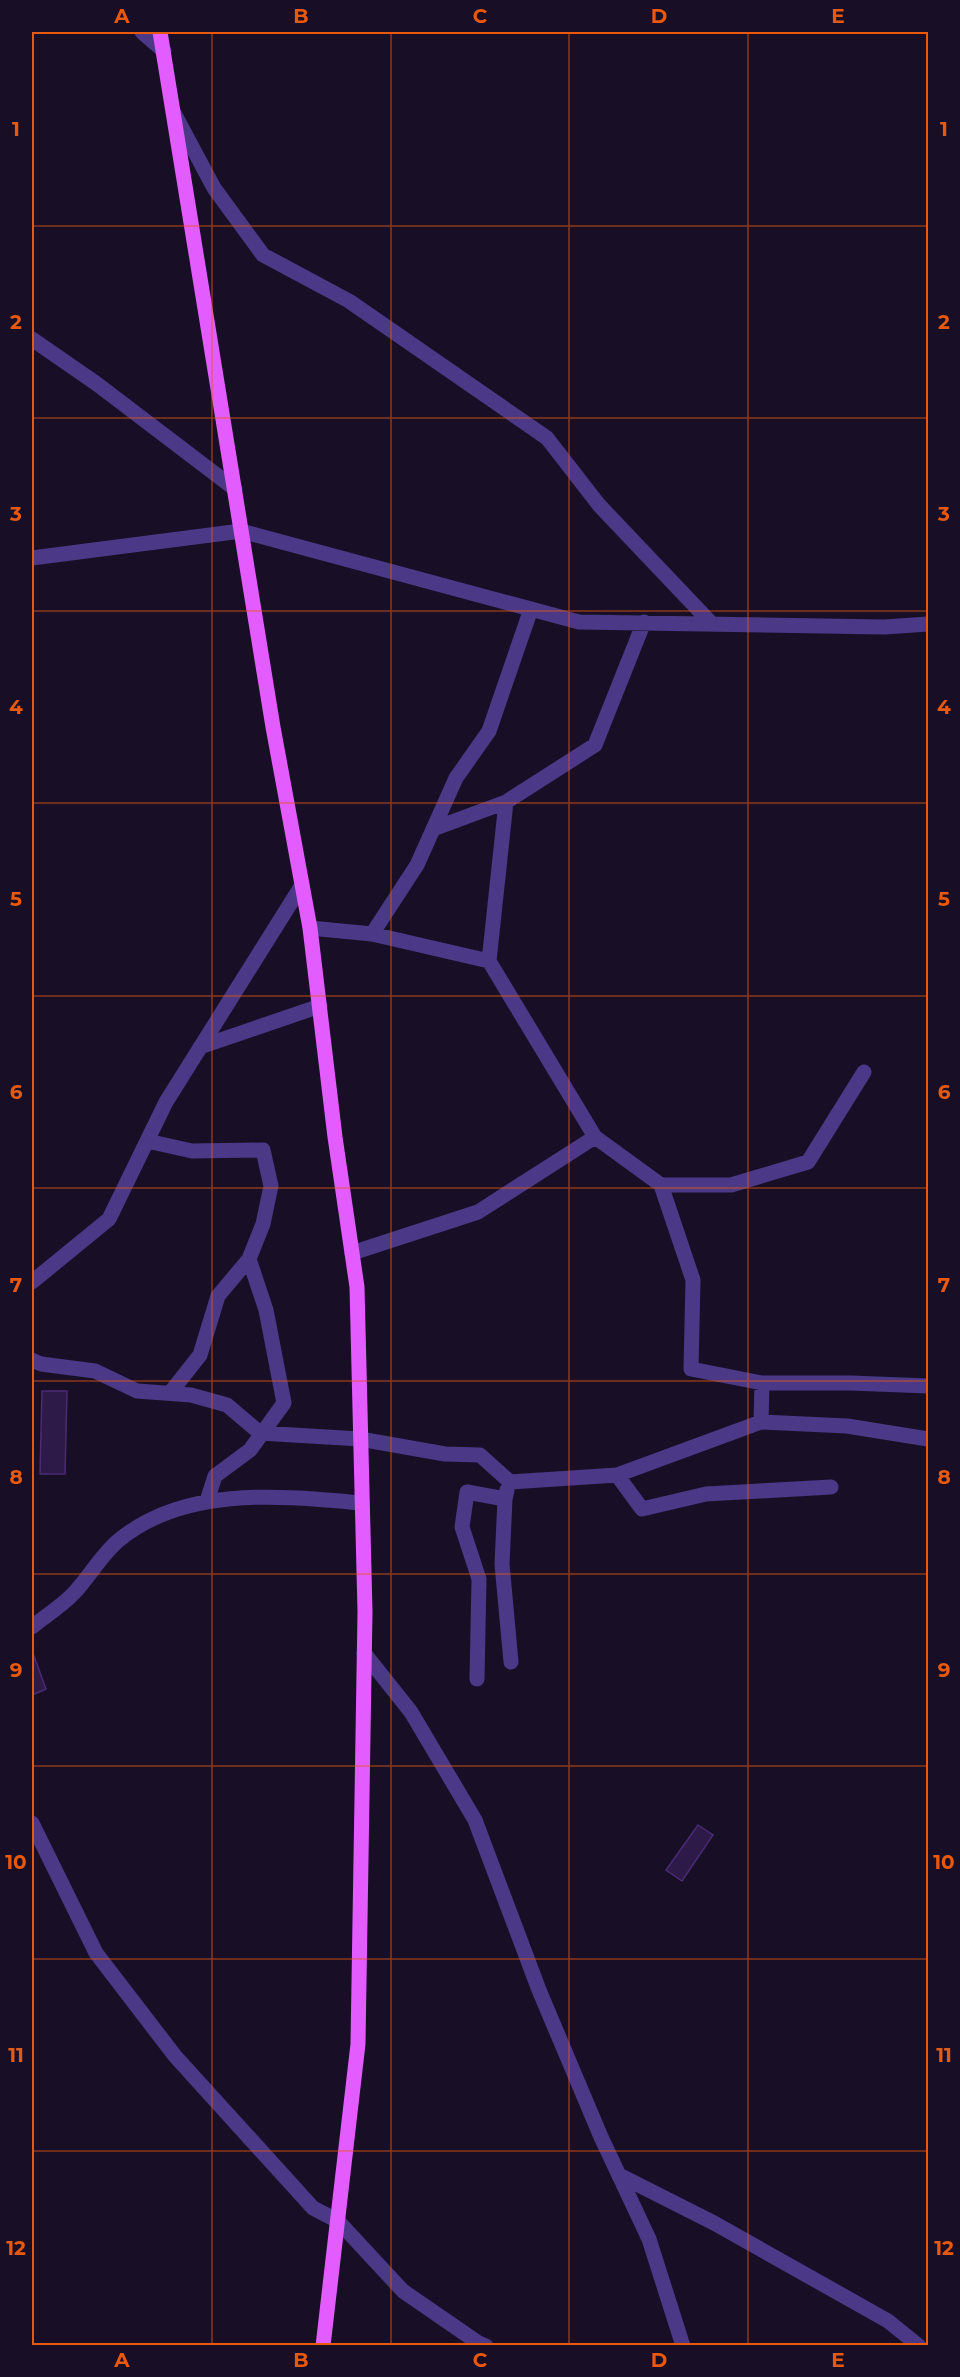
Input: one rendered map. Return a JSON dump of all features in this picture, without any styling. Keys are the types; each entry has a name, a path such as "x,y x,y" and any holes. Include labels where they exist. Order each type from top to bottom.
{"main road":[{"path":"160,32 273,727 310,928 357,1287 364,1653 358,2044 323,2346"}],"street":[{"path":"142,32 164,51"},
{"path":"174,113 214,188 263,255 349,302 547,438 600,505 711,624"},
{"path":"32,339 97,384 235,489"},
{"path":"32,558 241,531 579,622 885,627 928,624"},
{"path":"372,934 417,865 456,778 489,731 531,609"},
{"path":"433,829 506,802 595,745 644,622"},
{"path":"506,802 489,961 595,1137 661,1185 693,1280 691,1369 762,1383 928,1386"},
{"path":"32,1282 109,1219 166,1102 302,885"},
{"path":"310,928 372,934 489,961"},
{"path":"200,1047 320,1006"},
{"path":"661,1185 731,1185 808,1162 864,1072"},
{"path":"352,1253 478,1212 595,1137"},
{"path":"147,1141 192,1151 263,1150 271,1186 263,1224 249,1259 218,1296 200,1355 170,1393"},
{"path":"207,1501 214,1476 250,1450 260,1433 284,1403 266,1310 249,1259"},
{"path":"32,1360 41,1365 95,1371 137,1391 191,1395 227,1405 260,1433 360,1439 445,1454 480,1455 510,1482 617,1475 761,1422 848,1426 928,1439"},
{"path":"761,1422 762,1383"},
{"path":"617,1475 642,1509 706,1494 831,1487"},
{"path":"510,1482 505,1499 502,1564 511,1662"},
{"path":"477,1678 479,1579 462,1527 467,1492 505,1499"},
{"path":"32,1627 74,1593 119,1540 154,1518 207,1501 276,1496 362,1503"},
{"path":"364,1653 411,1712 475,1820 539,1990 601,2137 650,2239 683,2346"},
{"path":"32,1823 96,1953 175,2056 313,2208 338,2221 403,2291 486,2346"},
{"path":"619,2175 714,2223 888,2321 919,2346"},
{"path":"459,2330 467,2346"}],"building":[{"path":"42,1391 67,1391 65,1474 40,1474"},
{"path":"34,1656 46,1689 32,1695 32,1657"},
{"path":"698,1825 713,1835 682,1881 666,1870"}]}
